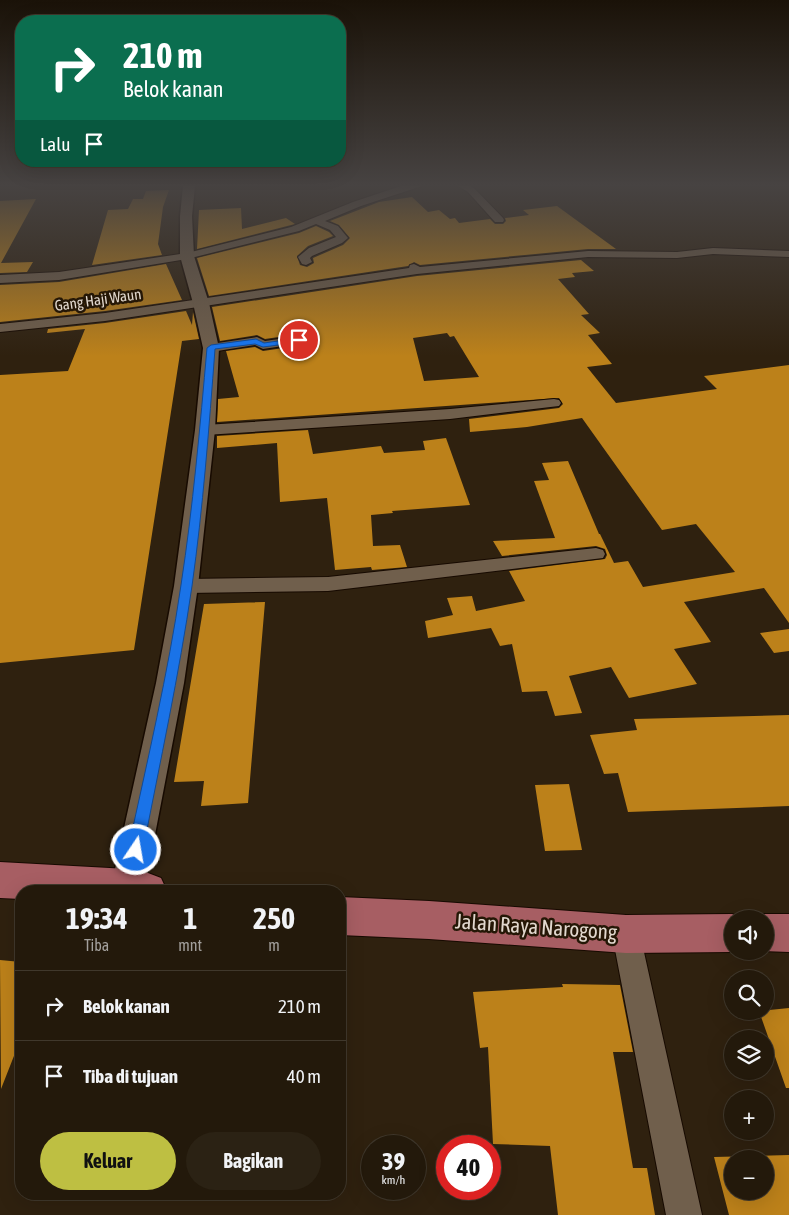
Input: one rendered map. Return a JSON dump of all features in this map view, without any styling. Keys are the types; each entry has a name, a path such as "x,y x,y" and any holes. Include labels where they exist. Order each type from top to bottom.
{"main road":[{"path":"0,880 77,885"},
{"name":"Jalan Raya Narogong","path":"346,916 626,934 724,933"},
{"path":"774,933 789,932"}],"street":[{"path":"139,885 186,586 204,430 211,348 201,303 187,256 187,243"},
{"path":"0,279 59,276 187,256 243,243"},
{"path":"306,262 305,254 329,243"},
{"name":"Gang Haji Waun","path":"0,328 201,303 316,283 415,269 588,254 677,255 712,252 789,254"},
{"path":"211,348 256,341 263,345 299,340"},
{"path":"204,430 450,414 554,403"},
{"path":"186,586 328,584 596,554"},
{"path":"626,934 684,1215"}],"building":[{"path":"0,243 12,243 1,263 33,262 27,272 0,273"},
{"path":"98,243 158,243 162,255 92,265"},
{"path":"197,243 222,243 197,249"},
{"path":"259,243 316,243 308,246 297,256 300,265 307,267 314,263 313,258 345,243 607,243 616,249 588,249 420,265 414,262 408,266 209,296 197,258"},
{"path":"581,260 594,271 572,273 575,277 558,279 589,314 581,315 600,333 588,335 612,364 587,367 616,403 717,389 704,376 789,365 789,623 764,588 684,602 711,642 674,649 697,684 629,698 611,667 569,676 582,713 555,716 547,691 522,692 512,644 500,646 491,628 428,638 425,621 453,615 447,598 472,596 476,611 525,601 509,571 605,559 607,555 605,549 596,546 502,556 493,541 555,538 534,481 549,480 542,463 568,461 599,534 614,563 628,561 643,587 735,572 696,524 662,530 582,418 527,427 470,432 469,419 559,408 563,404 559,398 217,422 218,399 239,397 226,351 255,347 263,351 304,345 308,339 304,335 299,334 265,339 257,335 220,341 212,307 417,276","holes":["447,333 450,337 454,336 479,377 424,381 413,338"]},
{"path":"166,264 182,300 105,311 0,322 0,285 59,282"},
{"path":"186,311 192,325 193,312 199,339 182,341 134,650 0,663 0,375 68,371 85,329 47,333 48,329"},
{"path":"308,430 313,454 381,446 384,453 425,450 423,441 446,438 470,505 392,511 393,513 371,515 373,546 400,545 407,567 372,570 371,567 335,570 327,498 280,502 277,443 217,448 217,436"},
{"path":"265,602 248,803 201,806 204,781 174,782 204,604"},
{"path":"789,629 789,651 774,653 760,633"},
{"path":"789,715 789,806 628,812 618,773 604,774 590,735 637,730 634,719"},
{"path":"569,784 582,850 545,851 535,785"},
{"path":"0,960 15,961 15,1053 1,1089"},
{"path":"562,984 620,985 633,1052 613,1052 633,1168 647,1168 655,1215 558,1215 550,1146 501,1144 501,1135 493,1135 488,1047 480,1048 473,992 563,987"},
{"path":"789,1008 789,1088 786,1088 774,1054 774,1030 766,1030 762,1020 774,1020 774,1010"},
{"path":"774,1155 789,1155 789,1215 729,1215 725,1200 774,1200"},
{"path":"714,1157 724,1157 724,1196"}],"route":[{"path":"136,850 170,683 186,586 204,430 211,348 256,341 263,345 299,340"}]}
